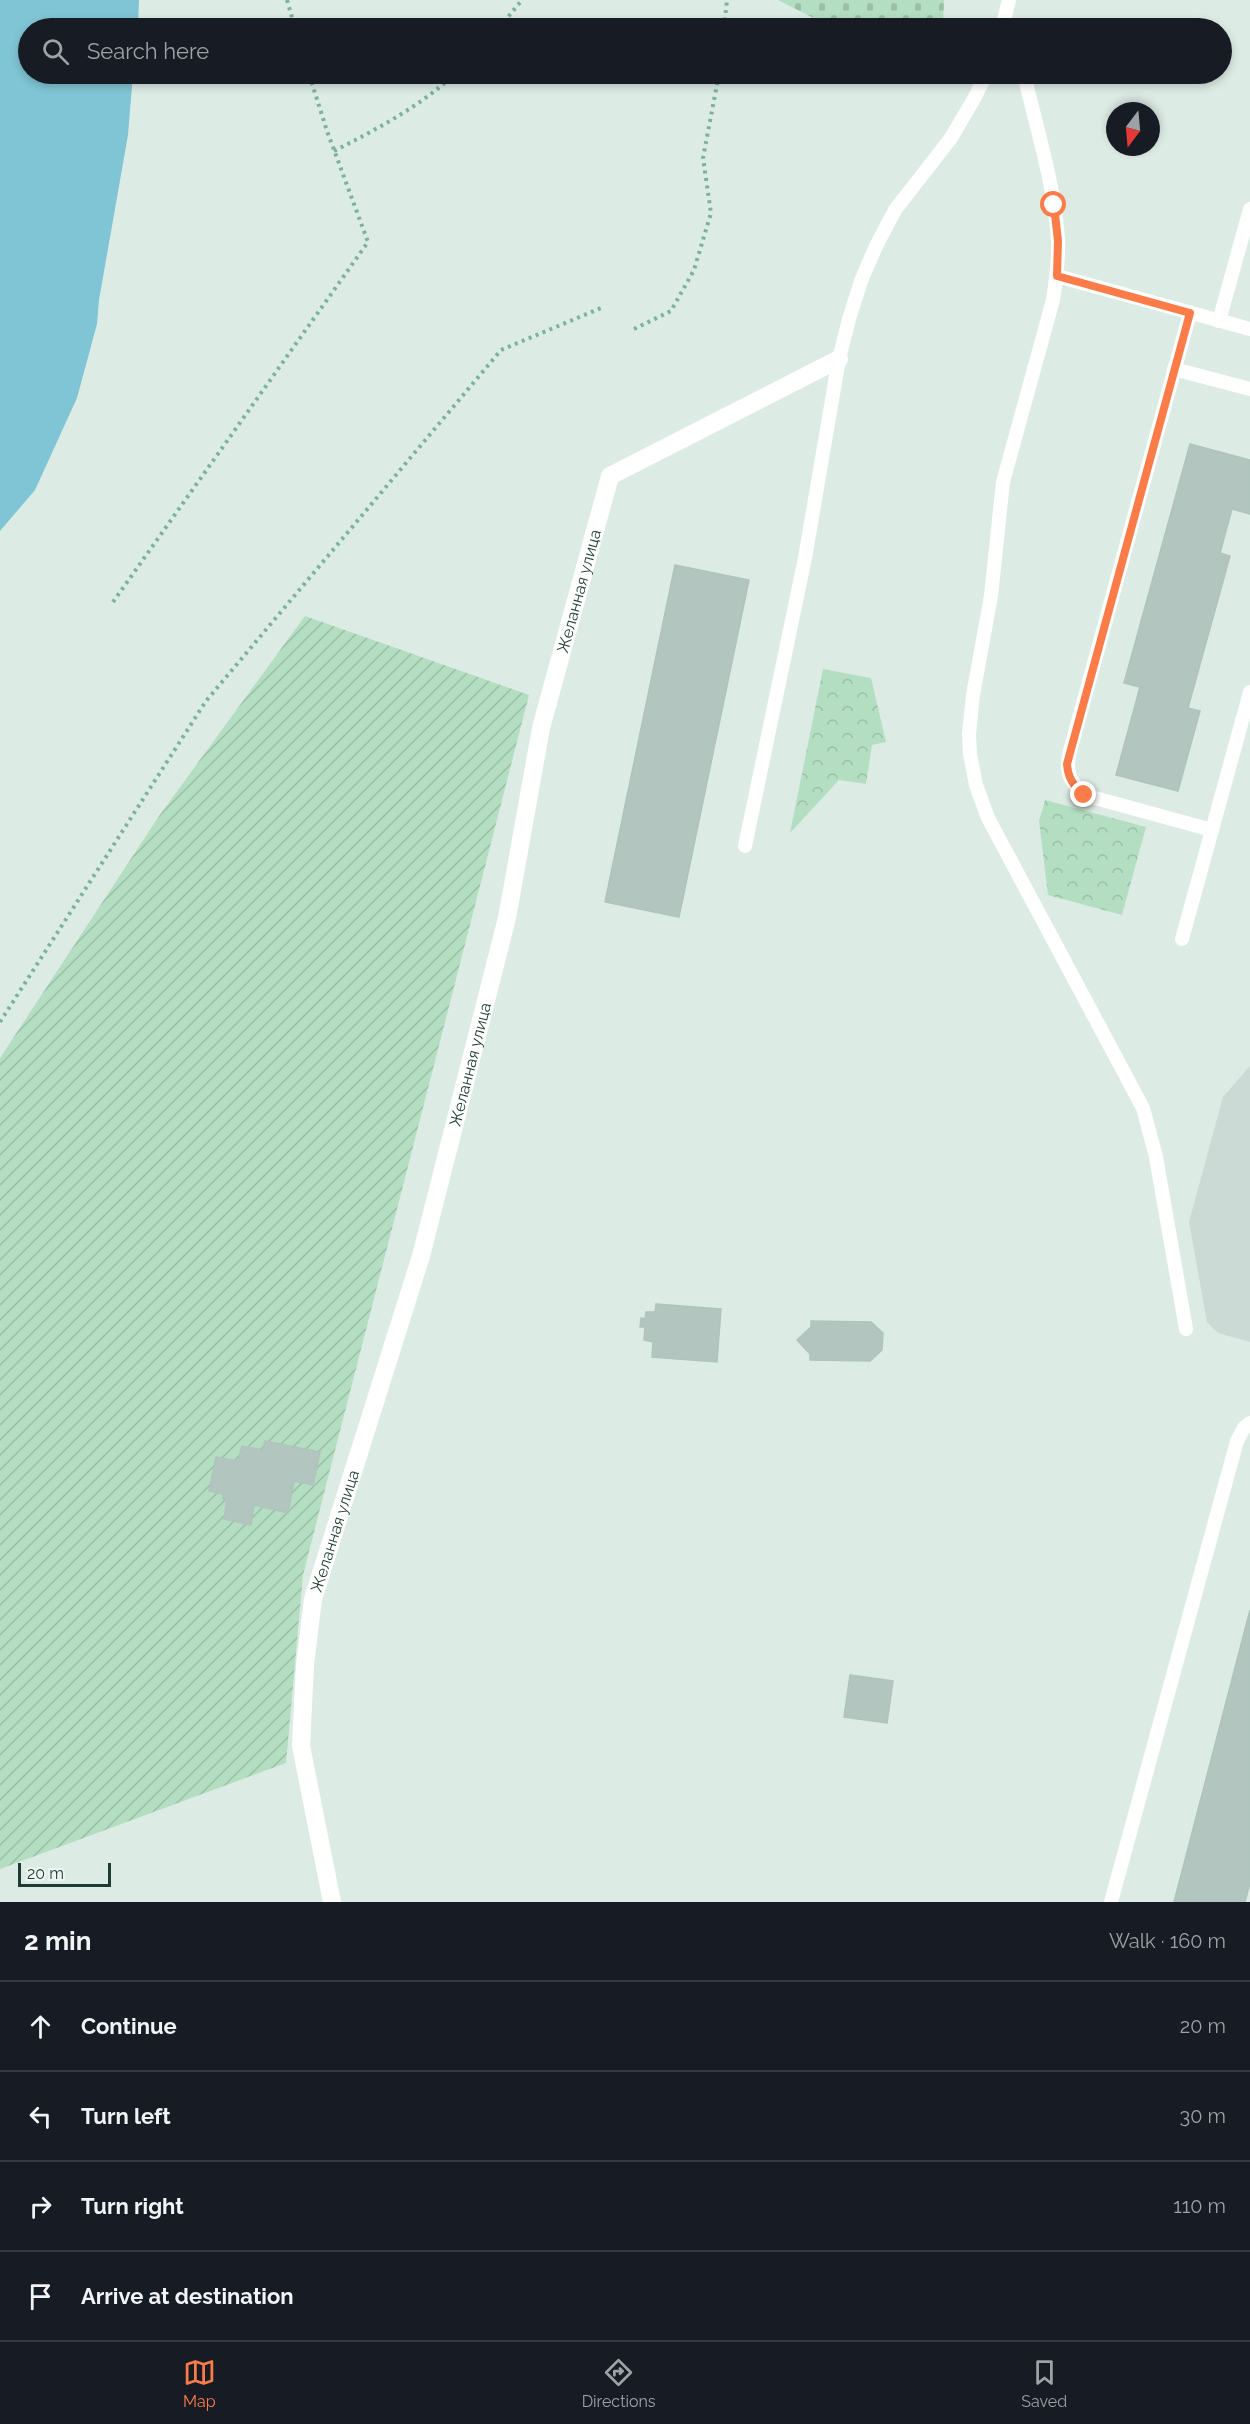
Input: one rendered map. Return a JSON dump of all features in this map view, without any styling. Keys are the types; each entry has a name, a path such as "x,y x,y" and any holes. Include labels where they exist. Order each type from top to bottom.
{"street":[{"name":"Желанная улица","path":"332,1902 301,1746 304,1665 313,1599 390,1361 421,1256 507,918 541,728 610,476 840,359"}],"lane":[{"path":"745,846 805,558 840,359 855,300 876,246 895,210 951,138 981,84"},
{"path":"1026,84 1054,205 1058,241 1057,276 1053,300 1004,482 992,596 973,696 969,734 970,754 976,785 988,818 1143,1108 1156,1157 1186,1329"},
{"path":"1219,321 1250,209"},
{"path":"1057,276 1250,329"},
{"path":"1190,313 1067,764 1068,775 1074,786 1084,795 1212,830"},
{"path":"1174,369 1250,389"},
{"path":"1182,939 1250,692"},
{"path":"1111,1902 1237,1441 1244,1428 1250,1423"}],"path":[{"path":"287,0 292,18"},
{"path":"507,18 522,0"},
{"path":"725,18 727,0"},
{"path":"113,602 368,242 312,84"},
{"path":"334,151 395,120 441,84"},
{"path":"634,329 671,311 694,270 711,213 703,158 716,84"},
{"path":"0,1022 206,701 501,350 601,308"}],"shaded area":[{"path":"1250,1066 1250,1342 1218,1333 1207,1322 1189,1222 1223,1097"}],"green space":[{"path":"778,0 944,0 943,18 813,18"},
{"path":"305,616 529,695 303,1575 286,1763 0,1869 0,1058 159,816"},
{"path":"823,669 871,678 886,742 872,745 866,784 839,780 790,833"},
{"path":"1045,800 1146,827 1122,915 1048,895 1039,821"}],"water":[{"path":"0,0 139,0 138,18 18,18 18,84 132,84 128,135 99,300 97,324 77,398 35,490 0,531"}],"building":[{"path":"1190,444 1250,460 1250,514 1232,509 1220,553 1230,556 1188,708 1200,711 1178,791 1116,775 1140,687 1124,683"},
{"path":"675,565 749,580 679,917 605,902"},
{"path":"656,1304 721,1309 717,1362 652,1357 653,1342 644,1340 645,1327 640,1327 641,1318 645,1319 646,1312 655,1312"},
{"path":"811,1321 871,1322 883,1333 882,1350 870,1361 810,1360 810,1354 797,1340 811,1327"},
{"path":"265,1441 320,1452 313,1485 294,1481 288,1513 254,1505 251,1525 224,1519 227,1500 223,1499 223,1494 209,1491 216,1457 238,1461 242,1446 263,1450"},
{"path":"1250,1610 1250,1883 1245,1902 1174,1902"},
{"path":"850,1675 893,1681 887,1723 844,1717"}],"route":[{"path":"1054,205 1058,241 1057,276 1190,313 1067,764 1068,775 1074,786 1084,795"}]}
